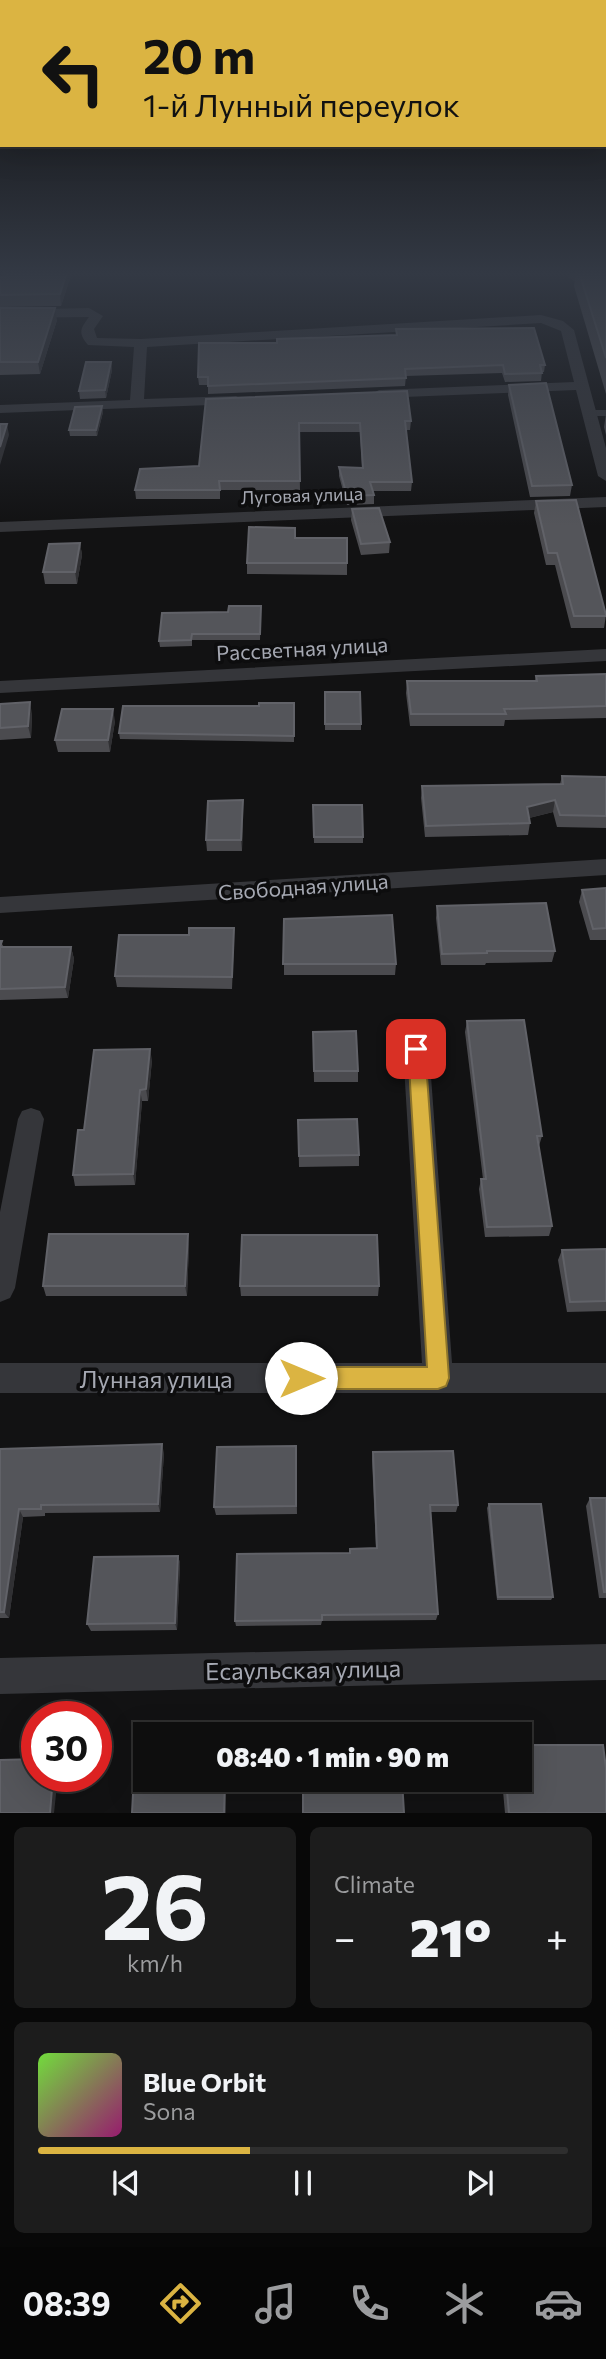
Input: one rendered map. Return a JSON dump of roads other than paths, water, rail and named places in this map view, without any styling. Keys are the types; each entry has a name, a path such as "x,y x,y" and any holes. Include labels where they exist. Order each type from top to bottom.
{"street":[{"path":"137,404 140,357"},
{"path":"575,357 606,476"},
{"path":"360,395 582,386"},
{"path":"0,409 248,400"},
{"name":"Луговая улица","path":"0,527 606,502"},
{"name":"Рассветная улица","path":"0,687 606,655"},
{"name":"Свободная улица","path":"0,905 606,867"},
{"path":"416,1049 438,1378"},
{"path":"0,1288 31,1119"},
{"name":"Лунная улица","path":"0,1378 606,1378"},
{"name":"Есаульская улица","path":"0,1676 606,1662"}],"lane":[{"path":"589,413 606,413"}]}
